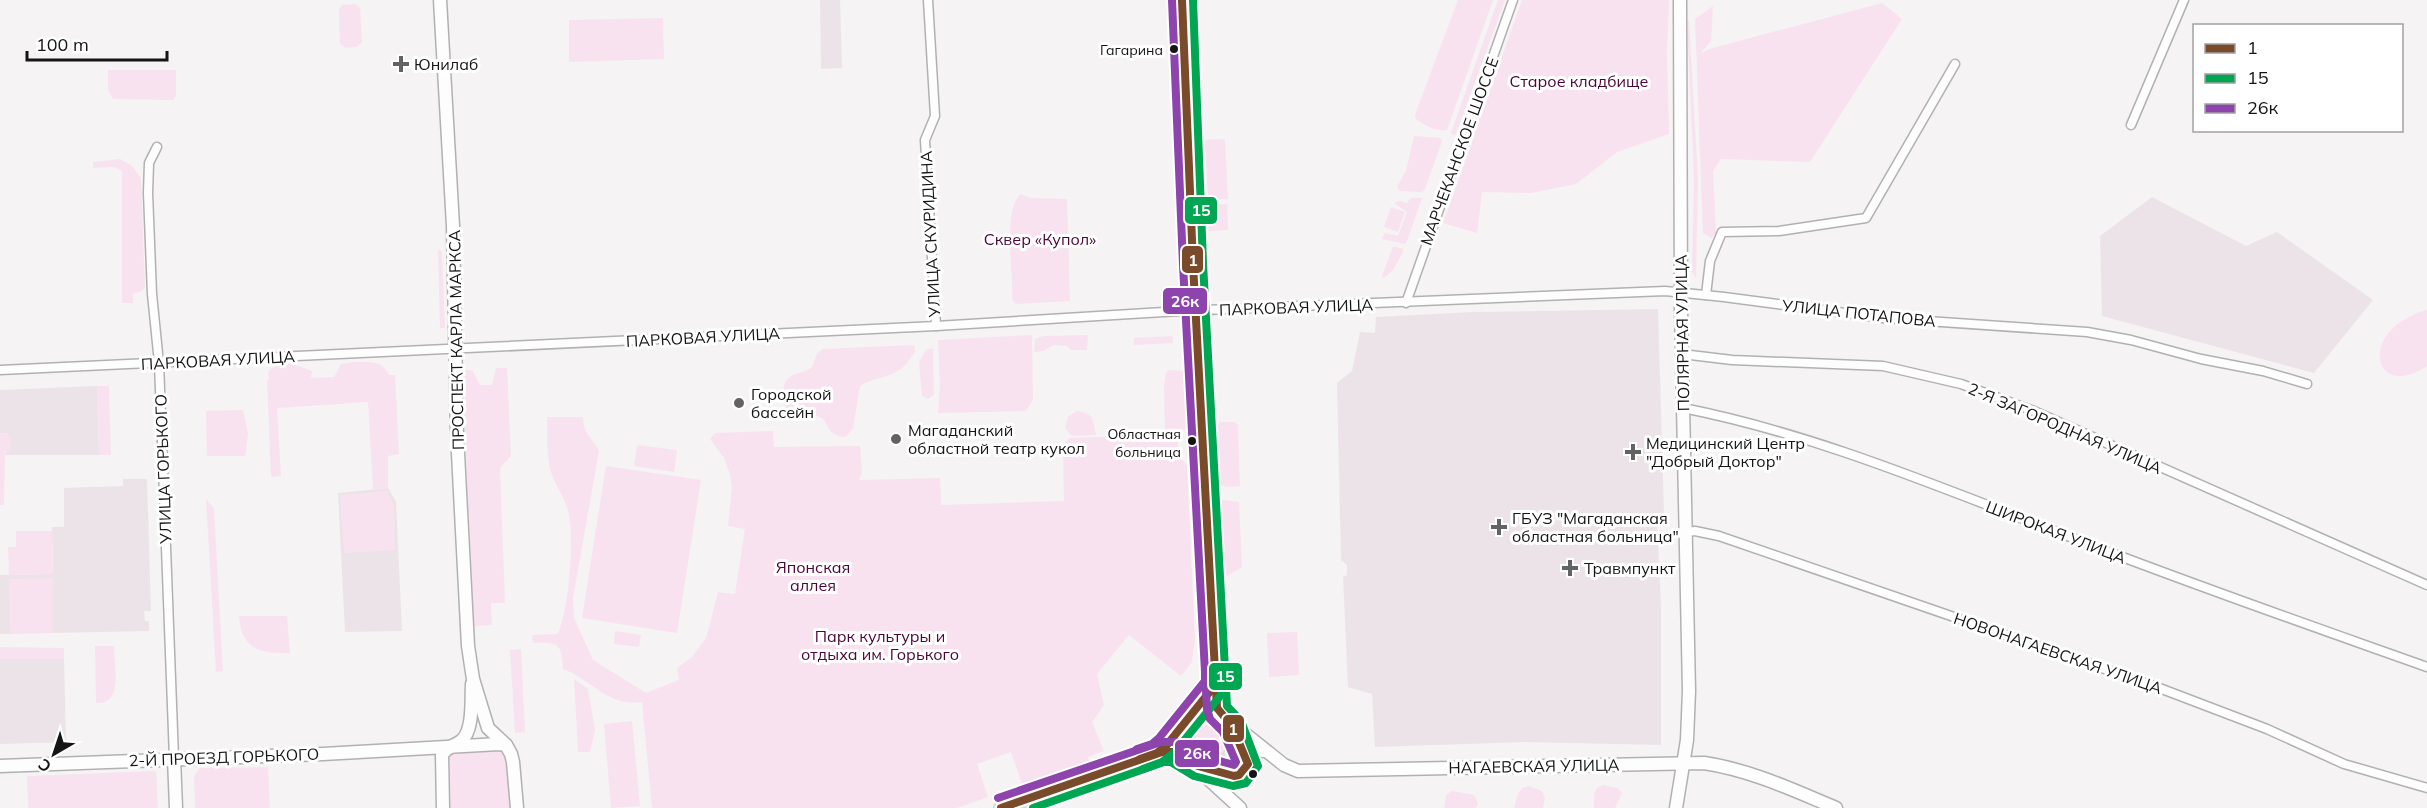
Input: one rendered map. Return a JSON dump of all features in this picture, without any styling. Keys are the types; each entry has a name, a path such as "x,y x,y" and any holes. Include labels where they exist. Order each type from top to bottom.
{"main road":[{"name":"ПРОСПЕКТ КАРЛА МАРКСА","path":"440,0 453,226 455,349 467,624 472,679 467,733 461,741 449,746 441,759 443,808"},
{"path":"1182,0 1193,264 1217,708 1235,737 1229,758 1221,772 1221,781 1229,798"},
{"name":"ПОЛЯРНАЯ УЛИЦА","path":"1676,808 1688,712 1681,292 1680,0"},
{"name":"ПРОСПЕКТ КАРЛА МАРКСА","path":"472,679 488,728 506,745 511,754 517,808"},
{"path":"1001,808 1162,750 1216,684"},
{"path":"1225,718 1204,712 1185,722 1179,744 1190,762 1208,768 1218,766 1248,748 1266,752"},
{"name":"НАГАЕВСКАЯ УЛИЦА","path":"1225,718 1288,768 1298,771 1704,763 1735,768 1836,808"},
{"path":"449,746 506,745"},
{"name":"2-Й ПРОЕЗД ГОРЬКОГО","path":"0,766 323,754 449,746"},
{"path":"1154,754 1174,752 1190,762 1240,808"},
{"path":"174,758 176,808"}],"street":[{"name":"УЛИЦА СКУРИДИНА","path":"928,0 934,116 925,140 936,326"},
{"name":"МАРЧЕКАНСКОЕ ШОССЕ","path":"1406,303 1514,0"},
{"path":"2132,125 2184,0"},
{"path":"1706,295 1710,261 1722,232 1779,231 1866,218 1955,63"},
{"name":"УЛИЦА ГОРЬКОГО","path":"157,147 149,164 148,193 152,294 159,363 174,758"},
{"name":"УЛИЦА ПОТАПОВА","path":"1406,303 1681,292 1883,318 2087,332 2131,339 2307,384"},
{"name":"ПАРКОВАЯ УЛИЦА","path":"0,370 936,326 1197,311 1406,303"},
{"name":"2-Я ЗАГОРОДНАЯ УЛИЦА","path":"1682,354 1732,360 1883,366 1961,384 2034,411 2427,585"},
{"name":"ШИРОКАЯ УЛИЦА","path":"1683,408 1730,417 1903,471 2181,580 2427,667"},
{"name":"НОВОНАГАЕВСКАЯ УЛИЦА","path":"1686,532 1695,531 1719,536 2154,686 2267,729 2344,764 2427,788"}],"shaded area":[{"path":"820,0 840,0 842,68 821,69"},
{"path":"2152,197 2246,246 2277,232 2373,300 2314,373 2102,316 2100,236"},
{"name":"ГБУЗ \"Магаданская областная больница\"","path":"1658,309 1664,514 1657,521 1661,606 1661,745 1525,742 1375,747 1372,694 1348,687 1343,577 1347,575 1347,565 1341,560 1337,383 1352,371 1360,332 1375,333 1376,317 1473,312"},
{"path":"97,386 99,455 5,455 10,434 0,433 0,390"},
{"path":"123,479 147,479 151,611 144,611 145,621 149,621 149,631 0,634 0,575 53,574 52,527 64,527 64,488 123,486"},
{"path":"388,488 396,502 402,631 345,632 338,493"},
{"path":"0,659 64,659 66,742 0,744"}],"green space":[{"path":"1458,0 1493,0 1447,130 1438,130 1426,126 1415,118"},
{"path":"1498,0 1505,0 1456,134 1453,135 1451,133"},
{"name":"Старое кладбище","path":"1522,0 1669,0 1667,53 1669,134 1617,152 1576,184 1531,193 1482,192 1477,233 1443,223 1473,140 1473,131 1482,113"},
{"path":"1882,3 1902,19 1810,162 1721,159 1713,171 1716,233 1711,238 1703,233 1695,19 1713,6 1711,41 1700,54 1709,49"},
{"path":"355,4 360,8 362,42 357,47 345,48 340,43 339,9 342,5"},
{"path":"1189,15 1197,16 1198,88 1189,88"},
{"path":"663,18 664,59 569,62 569,20"},
{"path":"1689,20 1698,179 1696,278 1692,272 1694,179 1687,21"},
{"path":"108,70 176,70 176,96 173,100 113,99 108,90"},
{"path":"1171,71 1177,79 1185,290 1180,290"},
{"path":"1193,101 1201,103 1207,260 1200,260"},
{"path":"1414,136 1440,138 1442,141 1425,189 1422,192 1400,191 1397,187 1406,171"},
{"path":"1225,139 1228,199 1208,200 1205,140"},
{"path":"120,159 132,166 141,178 145,288 133,294 133,303 122,303 122,171 114,167 93,168 93,162"},
{"name":"Сквер «Купол»","path":"1020,194 1031,198 1067,199 1070,301 1016,304 1012,299 1011,215"},
{"path":"1411,198 1422,198 1405,244 1382,239 1385,233 1398,236 1407,212 1394,203 1399,201 1407,203"},
{"path":"1227,204 1228,230 1209,231 1208,205"},
{"path":"1391,207 1405,212 1398,232 1384,227"},
{"path":"1393,246 1403,249 1403,252 1393,270 1384,278 1382,276"},
{"path":"438,249 442,252 445,328 440,328"},
{"path":"2427,310 2427,366 2410,374 2396,376 2387,372 2381,363 2380,352 2384,340 2393,328 2409,317"},
{"path":"1184,334 1188,334 1192,410 1188,412"},
{"path":"1032,335 1033,400 1026,411 938,413 940,383 938,340"},
{"path":"1088,335 1087,350 1071,350 1067,346 1053,345 1044,351 1034,352 1035,339 1043,336"},
{"path":"1172,336 1173,343 1134,345 1134,338"},
{"path":"914,345 915,352 902,368 860,386 853,428 846,437 834,434 825,421 817,416 789,417 783,394 785,384 793,375 812,367 817,354 822,349"},
{"path":"933,348 934,395 928,399 922,396 919,362 926,350"},
{"path":"355,362 379,364 389,375 395,375 399,454 388,456 388,488 373,489 368,402 277,408 281,476 271,477 268,372 277,365 288,364 312,371 311,378 334,377 341,364"},
{"path":"496,368 507,368 511,456 500,468 505,603 491,603 492,625 472,626 463,370 472,370 480,385 492,385"},
{"name":"Парк культуры и отдыха им. Горького","path":"1184,371 1187,429 1177,430 1179,460 1183,460 1187,466 1195,639 1192,662 1181,676 1129,635 1097,674 1104,705 1092,722 1104,751 1088,757 1089,761 1022,784 1011,752 977,764 988,797 957,808 652,808 642,702 630,702 610,697 563,669 560,649 557,646 548,643 533,643 532,635 558,634 568,592 571,558 569,515 549,465 547,417 583,417 586,432 599,451 573,598 574,618 593,660 646,693 679,680 677,668 692,657 706,638 718,592 735,594 745,529 728,526 732,487 724,458 710,439 715,433 773,431 774,447 860,446 862,472 859,480 940,478 941,505 1064,501 1063,444 1070,438 1133,436 1133,440 1165,439 1164,386 1166,372"},
{"path":"97,386 109,386 111,455 99,455"},
{"path":"243,410 248,434 245,456 207,456 206,411"},
{"path":"1076,411 1086,413 1092,418 1096,435 1072,436 1065,428 1068,417"},
{"path":"1220,422 1235,422 1238,425 1240,486 1221,485 1218,425"},
{"path":"0,433 10,434 11,451 5,451 4,505 0,505"},
{"path":"637,445 677,450 674,472 634,466"},
{"path":"606,466 701,480 677,633 582,618"},
{"path":"1190,467 1196,470 1205,649 1198,647"},
{"path":"387,491 394,505 395,550 344,553 340,495"},
{"path":"206,499 214,509 223,671 216,672"},
{"path":"1223,500 1239,502 1242,567 1227,576 1221,503"},
{"path":"16,531 52,531 53,574 9,575 8,547 16,547"},
{"path":"53,578 53,633 10,633 9,579"},
{"path":"239,616 287,616 290,653 270,652 254,647 244,636"},
{"path":"615,631 641,635 639,647 614,644"},
{"path":"1297,632 1299,675 1269,677 1267,633"},
{"path":"95,646 114,646 116,673 111,698 105,702 96,703"},
{"path":"0,647 64,648 64,659 0,659"},
{"path":"521,649 525,732 515,733 510,650"},
{"path":"574,679 588,689 595,730 590,752 578,752"},
{"path":"1207,720 1215,721 1221,726 1226,732 1226,748 1221,754 1215,759 1207,760 1199,759 1193,754 1188,748 1187,740 1188,732 1193,726 1199,721"},
{"path":"632,721 640,806 611,808 604,724"},
{"path":"506,745 517,808 443,808 445,750"},
{"path":"268,767 270,808 195,808 194,776 200,768"},
{"path":"1144,768 1146,774 1102,790 1100,783"},
{"path":"156,771 158,808 28,808 27,776"},
{"path":"1603,785 1617,788 1622,793 1615,808 1594,808 1594,794 1597,788"},
{"path":"1529,786 1542,791 1545,798 1543,808 1514,808 1522,788"},
{"path":"1452,791 1474,795 1478,803 1476,808 1444,808 1446,795"}],"transit line":[{"name":"26к","path":"998,798 1161,742 1177,742 1202,756 1234,765 1236,762 1223,732 1210,719 1207,709 1183,265 1172,0"},
{"name":"1","path":"1001,808 1162,752 1174,752 1198,766 1234,776 1239,775 1248,764 1232,726 1217,708 1193,264 1182,0"},
{"name":"15","path":"1033,808 1164,762 1171,762 1194,776 1233,786 1246,783 1258,766 1241,721 1227,706 1203,263 1193,0"},
{"name":"15","path":"1143,769 1162,762 1174,753 1225,690 1225,668"},
{"name":"1","path":"1140,759 1157,753 1166,746 1216,684 1215,669"},
{"name":"26к","path":"1137,749 1152,744 1159,738 1205,681 1205,670"}],"place":[{"name":"Гагарина","path":"1174,49"},
{"name":"Юнилаб","path":"401,64"},
{"name":"Городской бассейн","path":"739,403"},
{"name":"Магаданский областной театр кукол","path":"896,439"},
{"name":"Областная больница","path":"1192,441"},
{"name":"Медицинский Центр \"Добрый Доктор\"","path":"1633,452"},
{"name":"ГБУЗ \"Магаданская областная больница\"","path":"1499,527"},
{"name":"Травмпункт","path":"1570,568"}],"park label":[{"name":"Японская аллея","path":"813,576"}]}
